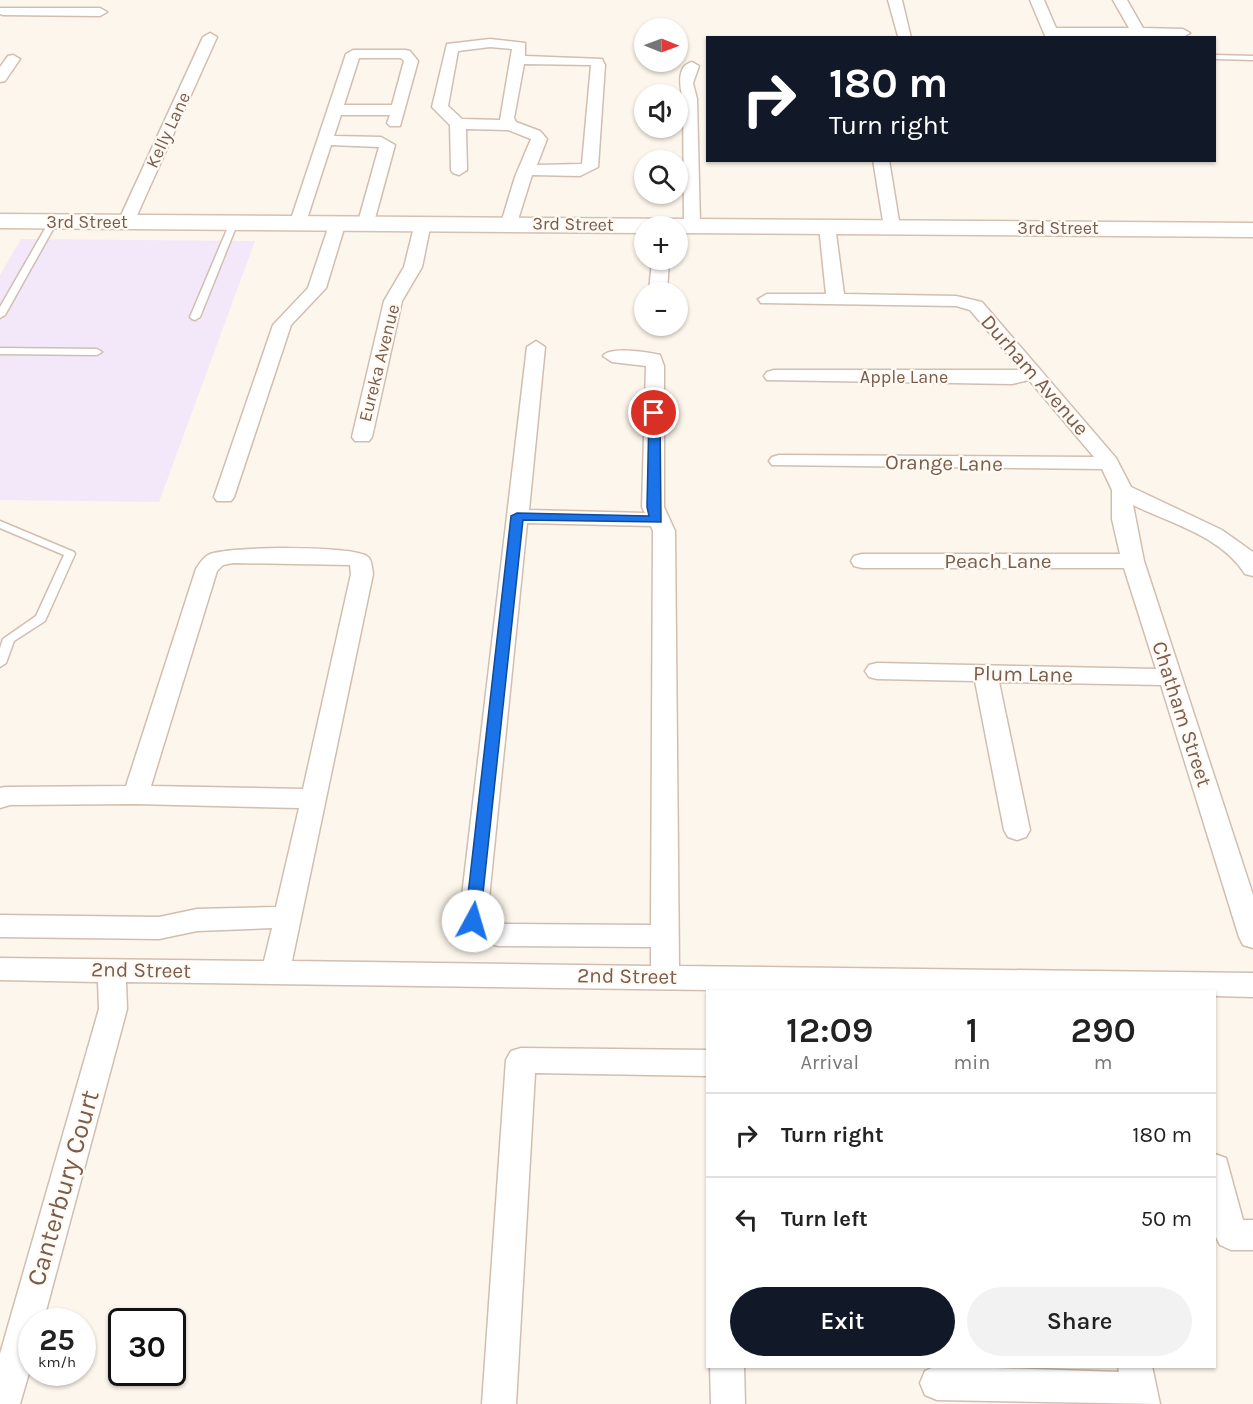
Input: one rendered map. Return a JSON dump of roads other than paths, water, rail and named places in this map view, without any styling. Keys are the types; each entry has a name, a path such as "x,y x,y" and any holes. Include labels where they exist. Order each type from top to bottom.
{"street":[{"path":"895,0 905,36"},
{"path":"1037,0 1052,35 1183,33"},
{"path":"1120,0 1138,33"},
{"path":"5,8 104,6"},
{"path":"90,28 104,6"},
{"name":"Kelly Lane","path":"126,222 210,37"},
{"path":"509,223 526,170 534,156 539,139 535,134 510,125 458,124 440,107 452,47 465,44 511,43 520,46 506,118 510,125"},
{"path":"298,222 353,54 405,54 411,61 397,117 335,110"},
{"path":"0,78 13,59"},
{"path":"517,60 590,61 597,62 598,65 590,167 580,171 526,170"},
{"path":"692,66 686,83 691,111 692,225"},
{"path":"408,74 446,75"},
{"path":"458,124 459,170"},
{"path":"326,141 381,142 387,145 366,222"},
{"path":"881,162 892,227"},
{"name":"3rd Street","path":"0,221 634,225"},
{"path":"224,497 282,325 289,314 313,296 338,222"},
{"name":"Eureka Avenue","path":"362,437 393,301 413,267 423,223"},
{"name":"3rd Street","path":"688,225 1253,230"},
{"path":"828,226 836,299"},
{"name":"Durham Avenue","path":"767,299 956,301 976,306 1109,462 1122,490"},
{"path":"536,347 473,921 482,931 498,935 665,936"},
{"path":"612,356 653,358 655,366 653,507 664,531 665,976"},
{"name":"Apple Lane","path":"774,376 1012,378 1035,373"},
{"name":"Orange Lane","path":"779,461 1081,464 1109,462"},
{"path":"1122,490 1226,542 1248,557 1253,569"},
{"name":"Chatham Street","path":"1122,490 1123,519 1133,561 1253,937"},
{"path":"517,516 657,520"},
{"path":"136,795 207,569 216,560 233,556 346,556 360,561 362,574 276,971"},
{"name":"Peach Lane","path":"862,561 1133,561"},
{"name":"Plum Lane","path":"877,671 1170,677"},
{"path":"985,673 1017,830"},
{"path":"0,799 5,796 136,795 313,799"},
{"path":"0,926 159,928 197,920 288,917"},
{"name":"2nd Street","path":"0,969 665,976 716,984 1171,988 1253,985"},
{"name":"Canterbury Court","path":"3,1404 113,1008 111,970"},
{"path":"499,1404 521,1060 706,1063"},
{"path":"1216,1172 1231,1235 1253,1235"},
{"path":"727,1368 728,1404"},
{"path":"938,1384 1139,1387"}],"lane":[{"path":"1216,57 1253,58"},
{"path":"0,315 53,222"},
{"path":"195,317 234,222"},
{"path":"0,351 97,352"},
{"path":"0,524 70,554 41,618 9,639 0,663"}]}
